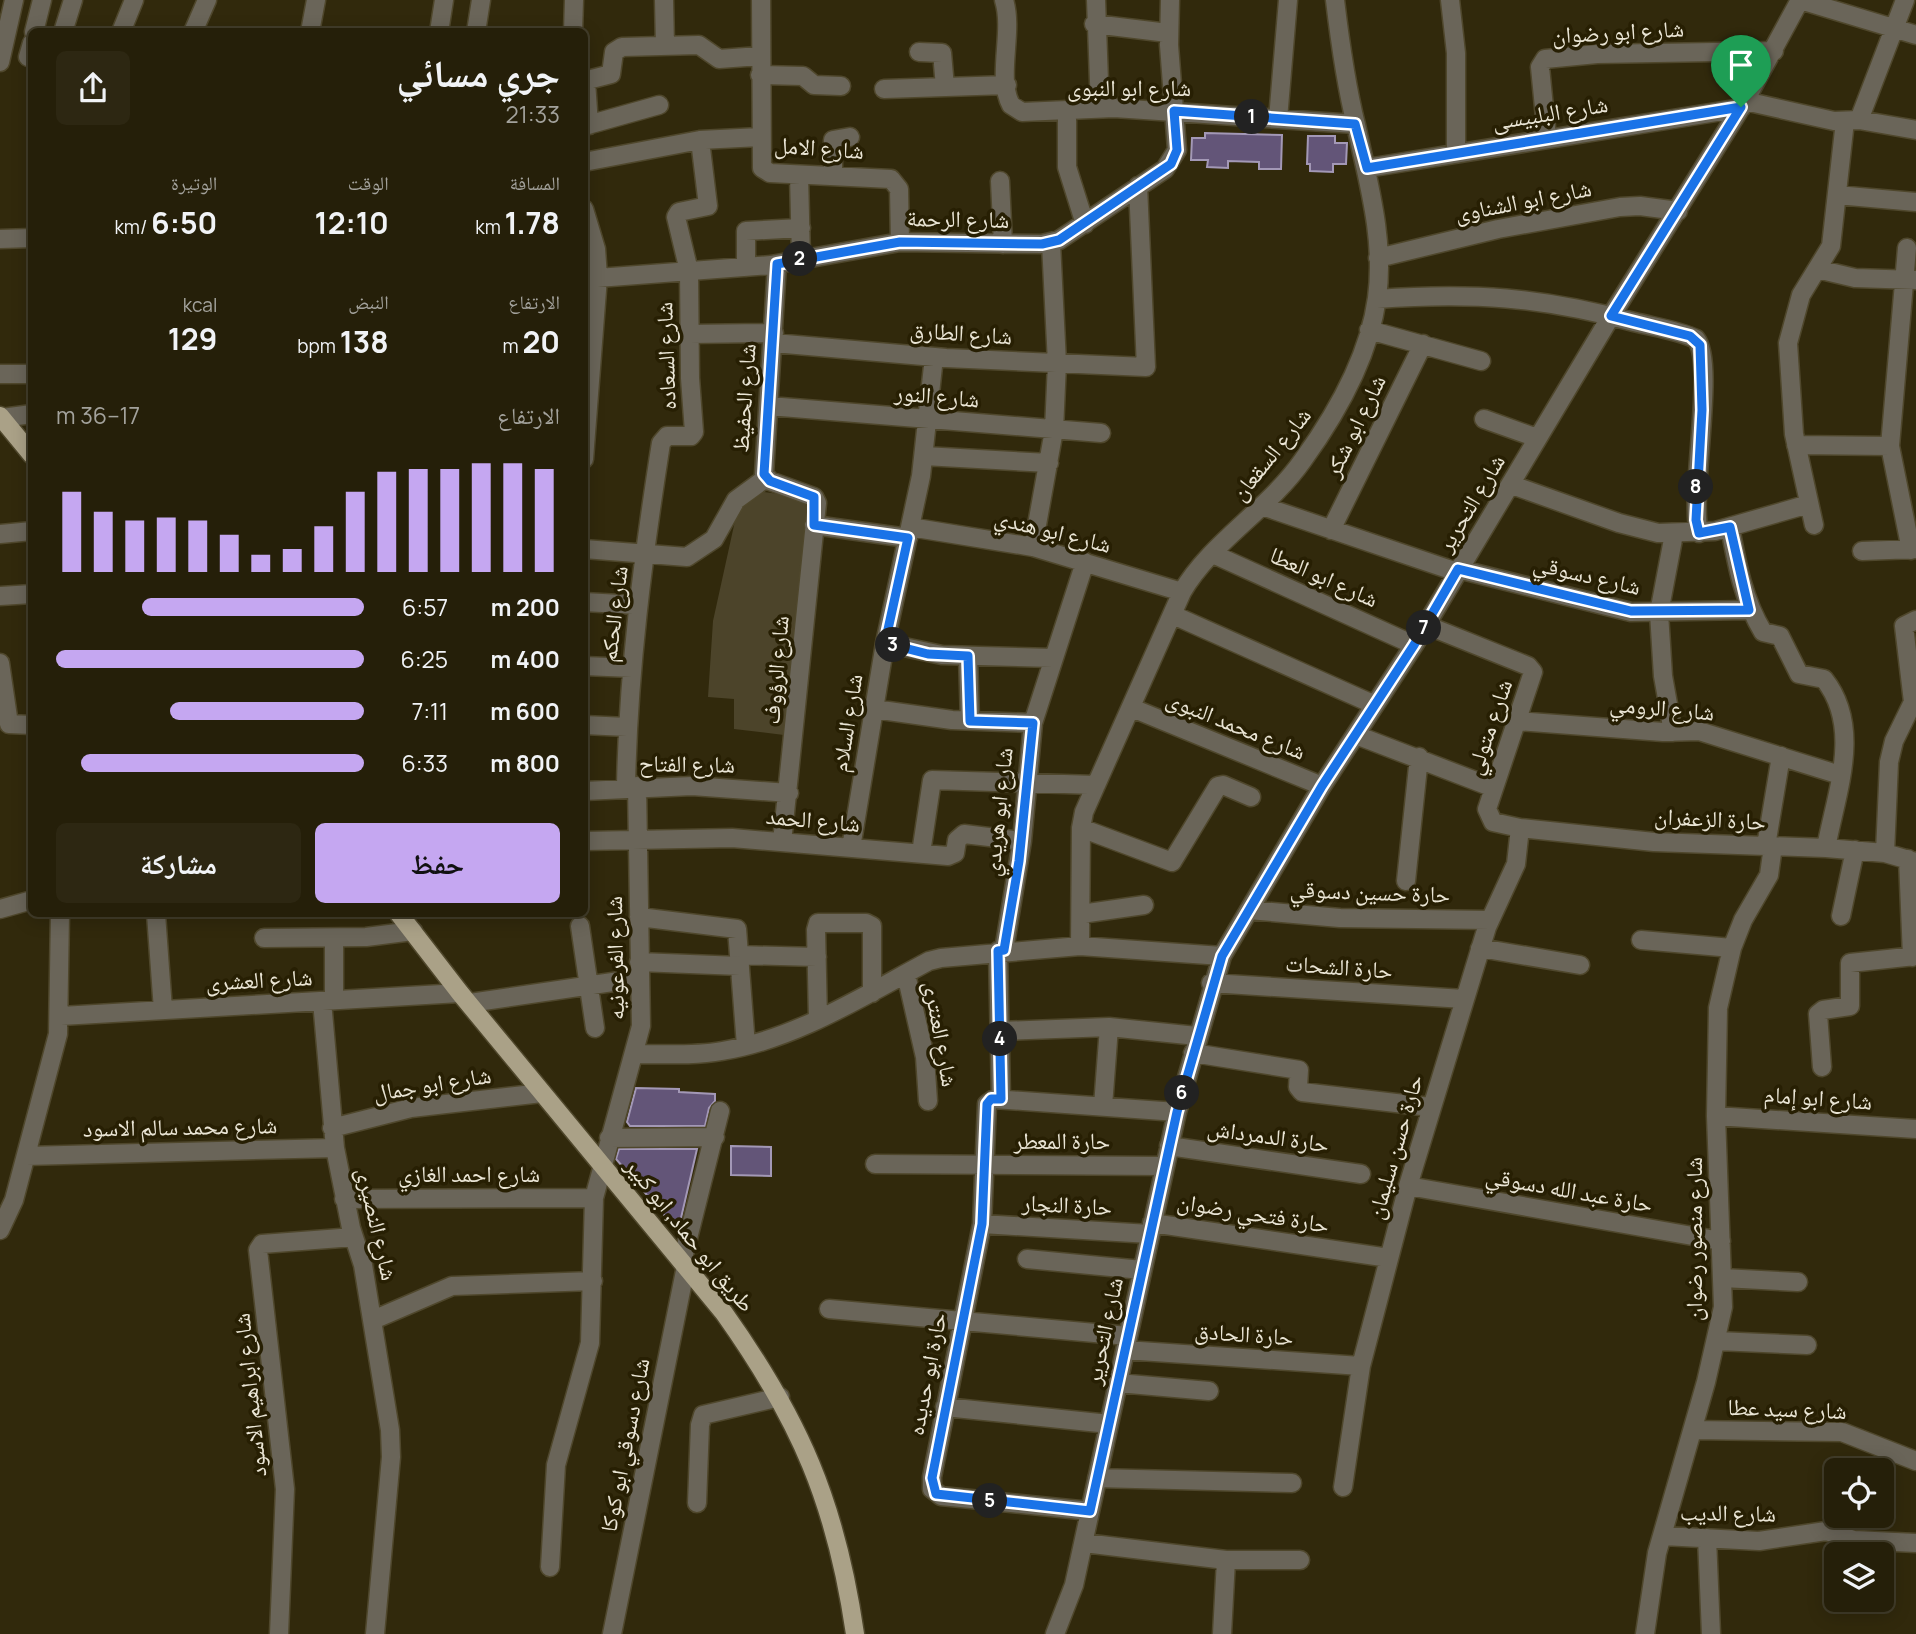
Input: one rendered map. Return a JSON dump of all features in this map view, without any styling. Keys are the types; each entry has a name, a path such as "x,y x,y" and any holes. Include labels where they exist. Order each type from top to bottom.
{"main road":[{"path":"1,417 28,450"},
{"name":"طريق ابو حماد, ابو كبير","path":"401,917 601,1166 724,1313 780,1397 816,1474 833,1524 860,1633"}],"street":[{"path":"0,62 15,0"},
{"path":"35,28 43,0"},
{"path":"64,28 73,0"},
{"path":"123,28 134,0"},
{"path":"195,28 207,0"},
{"path":"311,28 316,0"},
{"path":"440,28 444,0"},
{"path":"477,28 481,0"},
{"path":"573,28 575,0"},
{"path":"664,0 664,46"},
{"name":"شارع الامل","path":"761,0 760,137 761,165 764,171 799,176 887,177 894,181 899,189 900,242"},
{"path":"884,89 1007,85 1007,17 1004,0"},
{"path":"1096,0 1094,24 1100,108"},
{"path":"1170,0 1168,33 1174,111"},
{"path":"1278,119 1287,0"},
{"name":"شارع السقعان","path":"1080,946 1081,828 1096,785 1182,592 1195,571 1265,507 1328,425 1350,381 1369,330 1377,299 1378,258 1367,168 1355,124 1335,0"},
{"path":"1450,0 1456,53 1456,153"},
{"path":"1800,0 1916,35"},
{"name":"شارع التحرير","path":"1055,1634 1074,1585 1177,1112 1211,983 1222,956 1322,786 1414,645 1611,316 1678,212 1774,51 1800,0"},
{"path":"1814,525 1796,445 1788,343 1801,295 1831,246 1837,195 1852,121 1905,0"},
{"path":"1094,24 1168,33"},
{"path":"588,80 611,74 617,47 699,45 719,59 760,56"},
{"name":"شارع ابو رضوان","path":"1547,138 1540,66 1545,59 1597,54 1774,51"},
{"path":"919,52 940,52 944,55 945,87"},
{"path":"760,75 803,76 814,85 841,86"},
{"name":"شارع ابو النبوى","path":"1007,85 1008,100 1016,110 1040,114 1100,108 1355,124"},
{"path":"1743,104 1916,130"},
{"name":"شارع البلبيسى","path":"1367,168 1743,104"},
{"path":"588,125 659,105"},
{"path":"1067,111 1067,167 1085,224"},
{"name":"شارع الرحمة","path":"591,278 777,264 900,242 1051,243 1085,224 1165,169 1175,157 1174,111"},
{"path":"588,161 700,140 760,137"},
{"path":"833,176 832,140 850,137"},
{"name":"شارع السعاده","path":"660,448 667,436 688,436 694,432 689,271 676,217 679,212 708,206 700,140"},
{"path":"799,176 801,258"},
{"path":"1000,181 1003,244"},
{"name":"شارع الطارق","path":"689,334 774,338 934,357 1146,367 1138,186"},
{"path":"1837,195 1916,202"},
{"name":"شارع ابو الشناوى","path":"1378,258 1499,229 1620,206 1678,212"},
{"path":"588,222 596,249 591,278 588,355"},
{"path":"746,267 747,230 801,228"},
{"path":"0,240 28,238"},
{"path":"1033,547 1054,430 1057,363 1051,243"},
{"path":"1862,551 1913,549 1890,446 1898,327 1911,280 1907,247"},
{"name":"شارع الحفيظ","path":"777,264 764,470 766,478 814,497 817,503"},
{"path":"1817,269 1855,278 1911,280"},
{"path":"1377,299 1442,294 1503,296 1565,304 1690,336 1700,345 1702,424 1694,509 1699,533"},
{"path":"1369,330 1481,361"},
{"name":"شارع ابو شكر","path":"1331,530 1423,344"},
{"name":"شارع السلام","path":"851,848 885,643 924,456 934,357"},
{"path":"0,374 28,374"},
{"name":"شارع النور","path":"768,406 1101,433"},
{"path":"1,417 28,414"},
{"path":"1484,419 1537,438"},
{"path":"1796,445 1890,446"},
{"name":"شارع الحكم","path":"632,787 626,727 638,605 660,448"},
{"path":"924,456 1049,463"},
{"path":"588,549 645,556 687,557 714,539 736,500 766,478"},
{"path":"1512,485 1619,523 1658,533 1699,533 1730,527 1809,504"},
{"name":"شارع الرؤوف","path":"782,842 817,503"},
{"name":"شارع دسوقي","path":"1265,507 1458,571 1612,608 1659,613 1749,610"},
{"name":"شارع ابو هندي","path":"814,525 1033,547 1182,592"},
{"path":"1730,527 1749,610 1763,632 1780,636 1799,674 1819,676 1827,682 1846,730 1826,848"},
{"path":"0,534 28,531"},
{"path":"1672,732 1663,676 1659,613 1674,534"},
{"name":"شارع ابو العطا","path":"1213,554 1414,645"},
{"name":"شارع ابو هريدي","path":"1000,1031 1001,951 1021,841 1033,723 1085,562"},
{"path":"0,596 28,594"},
{"path":"588,602 638,605"},
{"path":"1172,615 1375,705"},
{"path":"1885,853 1889,762 1894,741 1914,706 1904,626 1916,621"},
{"name":"شارع متولي","path":"1426,625 1531,669 1533,676 1487,809 1488,817 1501,824"},
{"path":"885,643 928,654 1053,658"},
{"path":"968,656 970,721"},
{"path":"0,663 4,724 28,725"},
{"path":"588,666 632,668"},
{"name":"شارع محمد النبوى","path":"1132,708 1322,786"},
{"path":"874,709 970,721 1033,723"},
{"name":"شارع الرومي","path":"1517,721 1712,734 1840,775"},
{"path":"588,725 626,727"},
{"path":"1356,735 1494,788"},
{"name":"شارع منصور رضوان","path":"1645,1634 1653,1570 1717,1341 1723,1307 1716,1116 1716,1026 1732,948 1743,920 1769,874 1781,756"},
{"path":"1406,881 1419,757"},
{"path":"921,853 932,780 1096,785"},
{"path":"1081,828 1172,863 1218,786 1223,785 1251,797"},
{"name":"شارع الفتاح","path":"588,791 692,786 789,793"},
{"name":"شارع الفرعونيه","path":"550,1567 556,1465 588,1353 593,1281 594,1198 641,1026 638,838 632,787"},
{"name":"حارة الزعفران","path":"1501,824 1674,844 1855,850 1885,853 1912,860"},
{"name":"حارة حسن سليمان","path":"1343,1487 1361,1366 1408,1186 1480,948 1516,864 1520,828"},
{"name":"شارع الحمد","path":"588,841 706,837 953,855 957,840 964,834 1021,841"},
{"path":"1841,916 1855,850"},
{"path":"1822,1067 1818,1014 1821,1011 1850,1006 1850,963 1914,957 1912,860"},
{"path":"0,909 28,902"},
{"path":"1082,914 1144,905"},
{"name":"حارة حسين دسوقي","path":"1249,910 1340,918 1490,920"},
{"path":"0,1230 14,1200 61,1016 60,917"},
{"path":"156,917 163,1010"},
{"path":"639,917 735,927 739,932 746,1045"},
{"path":"818,1020 818,923 866,923 872,926 872,993"},
{"path":"580,926 595,1028"},
{"path":"264,938 334,938 413,931"},
{"name":"شارع النصيرى","path":"334,938 328,1001 332,1128 344,1199 363,1265 390,1430 391,1457 375,1634"},
{"path":"1642,940 1732,948"},
{"path":"635,1054 698,1054 746,1045 818,1020 941,958 1080,946 1222,956"},
{"path":"1480,948 1580,965"},
{"name":"شارع العشرى","path":"61,1016 328,1001 465,998 588,985 640,970 740,960 817,957"},
{"name":"شارع العنترى","path":"906,974 925,1057 928,1101"},
{"name":"حارة الشحات","path":"1211,983 1464,999"},
{"path":"1103,1107 1109,1027"},
{"path":"1000,1031 1109,1027 1299,1070 1298,1087 1302,1092 1430,1107"},
{"name":"حارة ابو حديده","path":"1000,1031 982,1224 932,1478 936,1494 1090,1511"},
{"name":"شارع ابو جمال","path":"332,1128 411,1108 542,1093"},
{"path":"994,1103 1177,1112"},
{"name":"شارع دسوقي ابو كوكا","path":"612,1634 684,1264 720,1111"},
{"name":"شارع ابو إمام","path":"1716,1116 1916,1129"},
{"path":"609,1138 715,1137"},
{"name":"حارة الدمرداش","path":"1169,1146 1361,1174"},
{"name":"شارع محمد سالم الاسود","path":"26,1156 335,1148"},
{"name":"حارة المعطر","path":"875,1164 1165,1166"},
{"name":"حارة عبد الله دسوقي","path":"1408,1186 1721,1241"},
{"name":"شارع احمد الغازي","path":"344,1199 594,1198"},
{"name":"حارة النجار","path":"982,1224 1151,1228"},
{"name":"حارة فتحي رضوان","path":"1151,1228 1389,1258"},
{"name":"شارع ابراهيم الاسود","path":"279,1634 285,1489 258,1250 262,1244 354,1237"},
{"path":"1027,1259 1142,1270"},
{"path":"1723,1278 1798,1282"},
{"path":"373,1320 452,1286 593,1281"},
{"name":"حارة الحادق","path":"829,1308 962,1321 1126,1343 1361,1366"},
{"path":"1717,1341 1807,1345"},
{"path":"1118,1383 1209,1391"},
{"path":"697,1503 700,1425 704,1415 780,1397"},
{"path":"945,1407 1109,1424"},
{"name":"شارع سيد عطا","path":"1693,1430 1842,1432 1916,1461"},
{"path":"1097,1478 1292,1483"},
{"name":"شارع الديب","path":"1663,1536 1770,1541 1826,1531 1854,1541 1916,1543"},
{"path":"1707,1538 1711,1634"},
{"path":"1084,1542 1226,1560 1300,1560"},
{"path":"1222,1634 1226,1560"}],"shaded area":[{"path":"742,489 810,498 784,735 734,729 734,699 708,697 713,621"}],"building":[{"path":"1205,133 1282,135 1281,169 1259,169 1259,162 1228,161 1228,168 1207,167 1208,160 1191,160 1192,138 1205,138"},
{"path":"1308,136 1335,136 1335,143 1347,143 1346,164 1333,164 1333,172 1310,171 1310,164 1307,164"},
{"path":"636,1088 679,1089 679,1092 715,1094 715,1101 709,1108 705,1126 630,1126 627,1122"},
{"path":"731,1146 771,1147 771,1176 731,1175"},
{"path":"619,1149 697,1149 678,1231 616,1159"}],"route":[{"path":"1741,107 1633,285 1611,316 1690,336 1700,345 1702,410 1694,509 1696,520 1699,533 1730,527 1742,589 1749,610 1649,613 1631,611 1458,569 1414,645 1322,786 1222,956 1211,983 1177,1112 1090,1511 936,1494 931,1483 982,1224 987,1104 991,1099 1001,1099 998,951 1004,950 1019,861 1033,723 970,721 968,656 928,654 885,643 908,538 814,525 817,503 814,497 766,478 764,470 777,264 900,242 1042,244 1059,240 1171,164 1177,150 1174,111 1355,124 1367,168 1741,107"}]}
